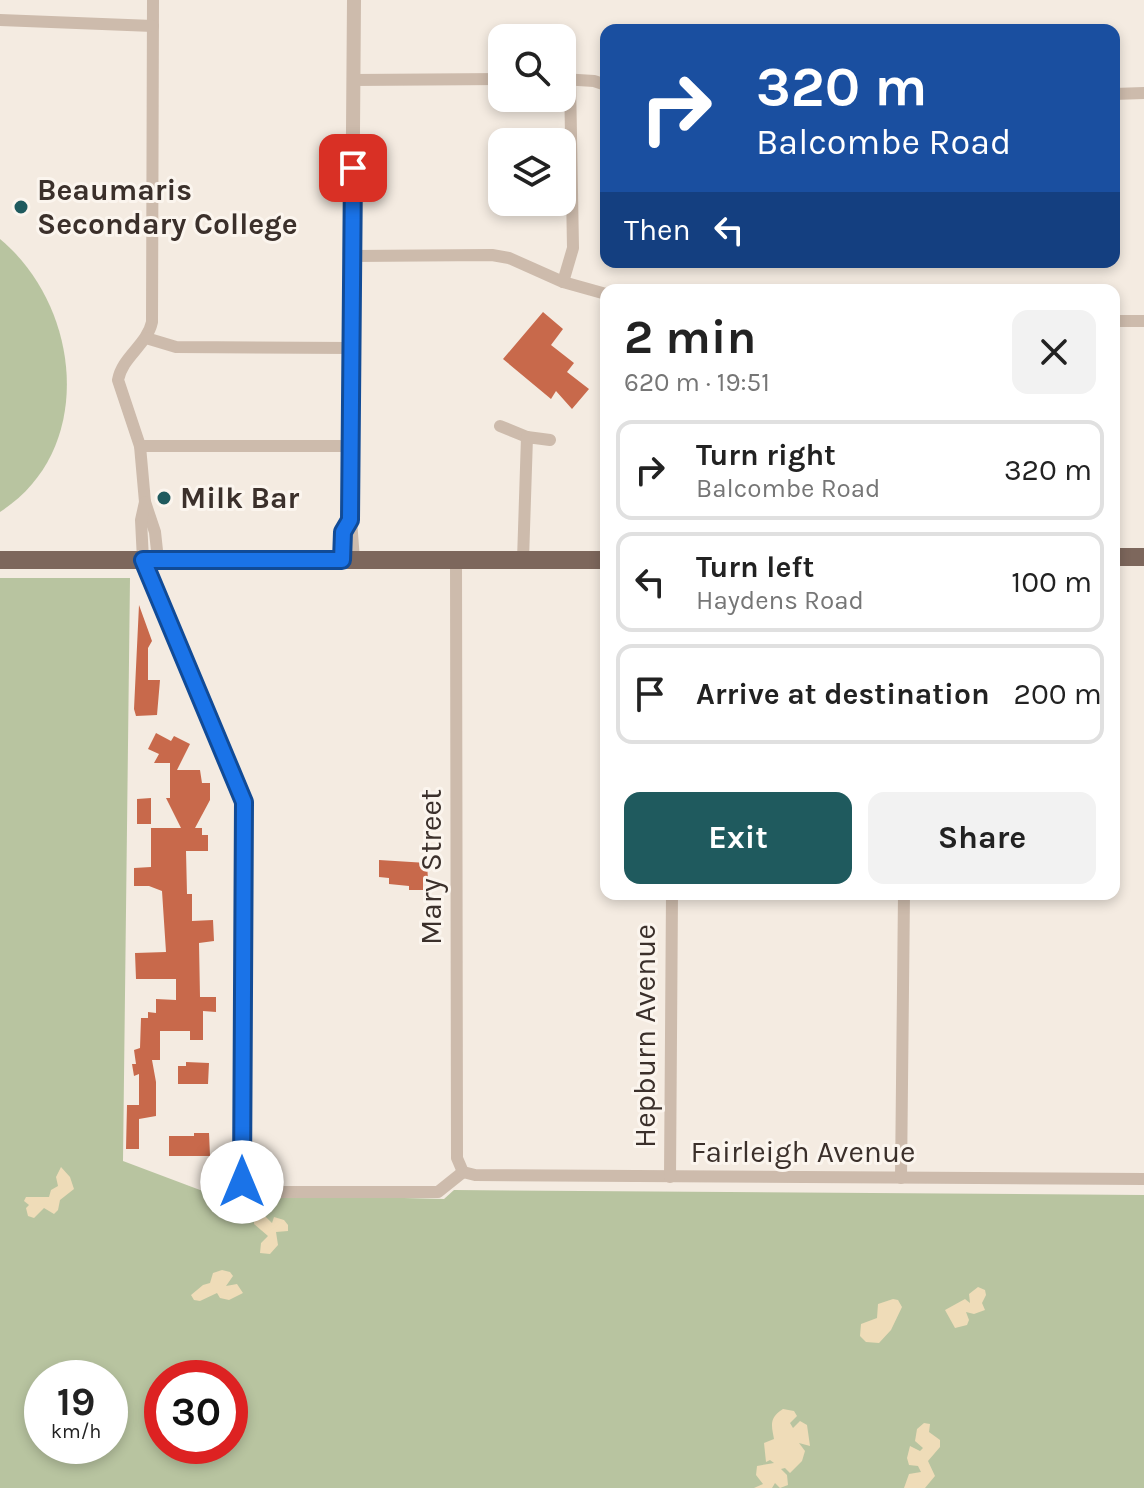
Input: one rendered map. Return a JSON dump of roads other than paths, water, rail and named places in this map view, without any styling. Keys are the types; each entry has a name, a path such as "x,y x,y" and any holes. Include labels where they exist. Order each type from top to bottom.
{"main road":[{"path":"1120,557 1144,557"},
{"path":"0,560 600,560"}],"street":[{"path":"153,0 152,322 146,338 123,366 118,380 140,446 145,502 141,520 150,560 244,802 242,1182 252,1192 438,1192 463,1172"},
{"path":"347,560 343,532 350,520 354,0"},
{"path":"0,20 153,26"},
{"path":"353,80 488,79"},
{"path":"576,80 600,84"},
{"path":"1120,94 1144,93"},
{"path":"563,282 573,248 567,112"},
{"path":"353,256 492,255 509,258 563,282 600,292"},
{"path":"1120,321 1144,321"},
{"path":"146,338 176,347 351,348"},
{"path":"500,426 527,437 550,440"},
{"path":"523,560 527,437"},
{"path":"140,446 351,446"},
{"name":"Mary Street","path":"456,560 457,1158 463,1172"},
{"name":"Hepburn Avenue","path":"670,1177 672,900"},
{"path":"901,1178 904,900"},
{"name":"Fairleigh Avenue","path":"463,1172 475,1175 1144,1179"}],"place":[{"name":"Beaumaris Secondary College","path":"21,207"},
{"name":"Milk Bar","path":"164,498"}]}
